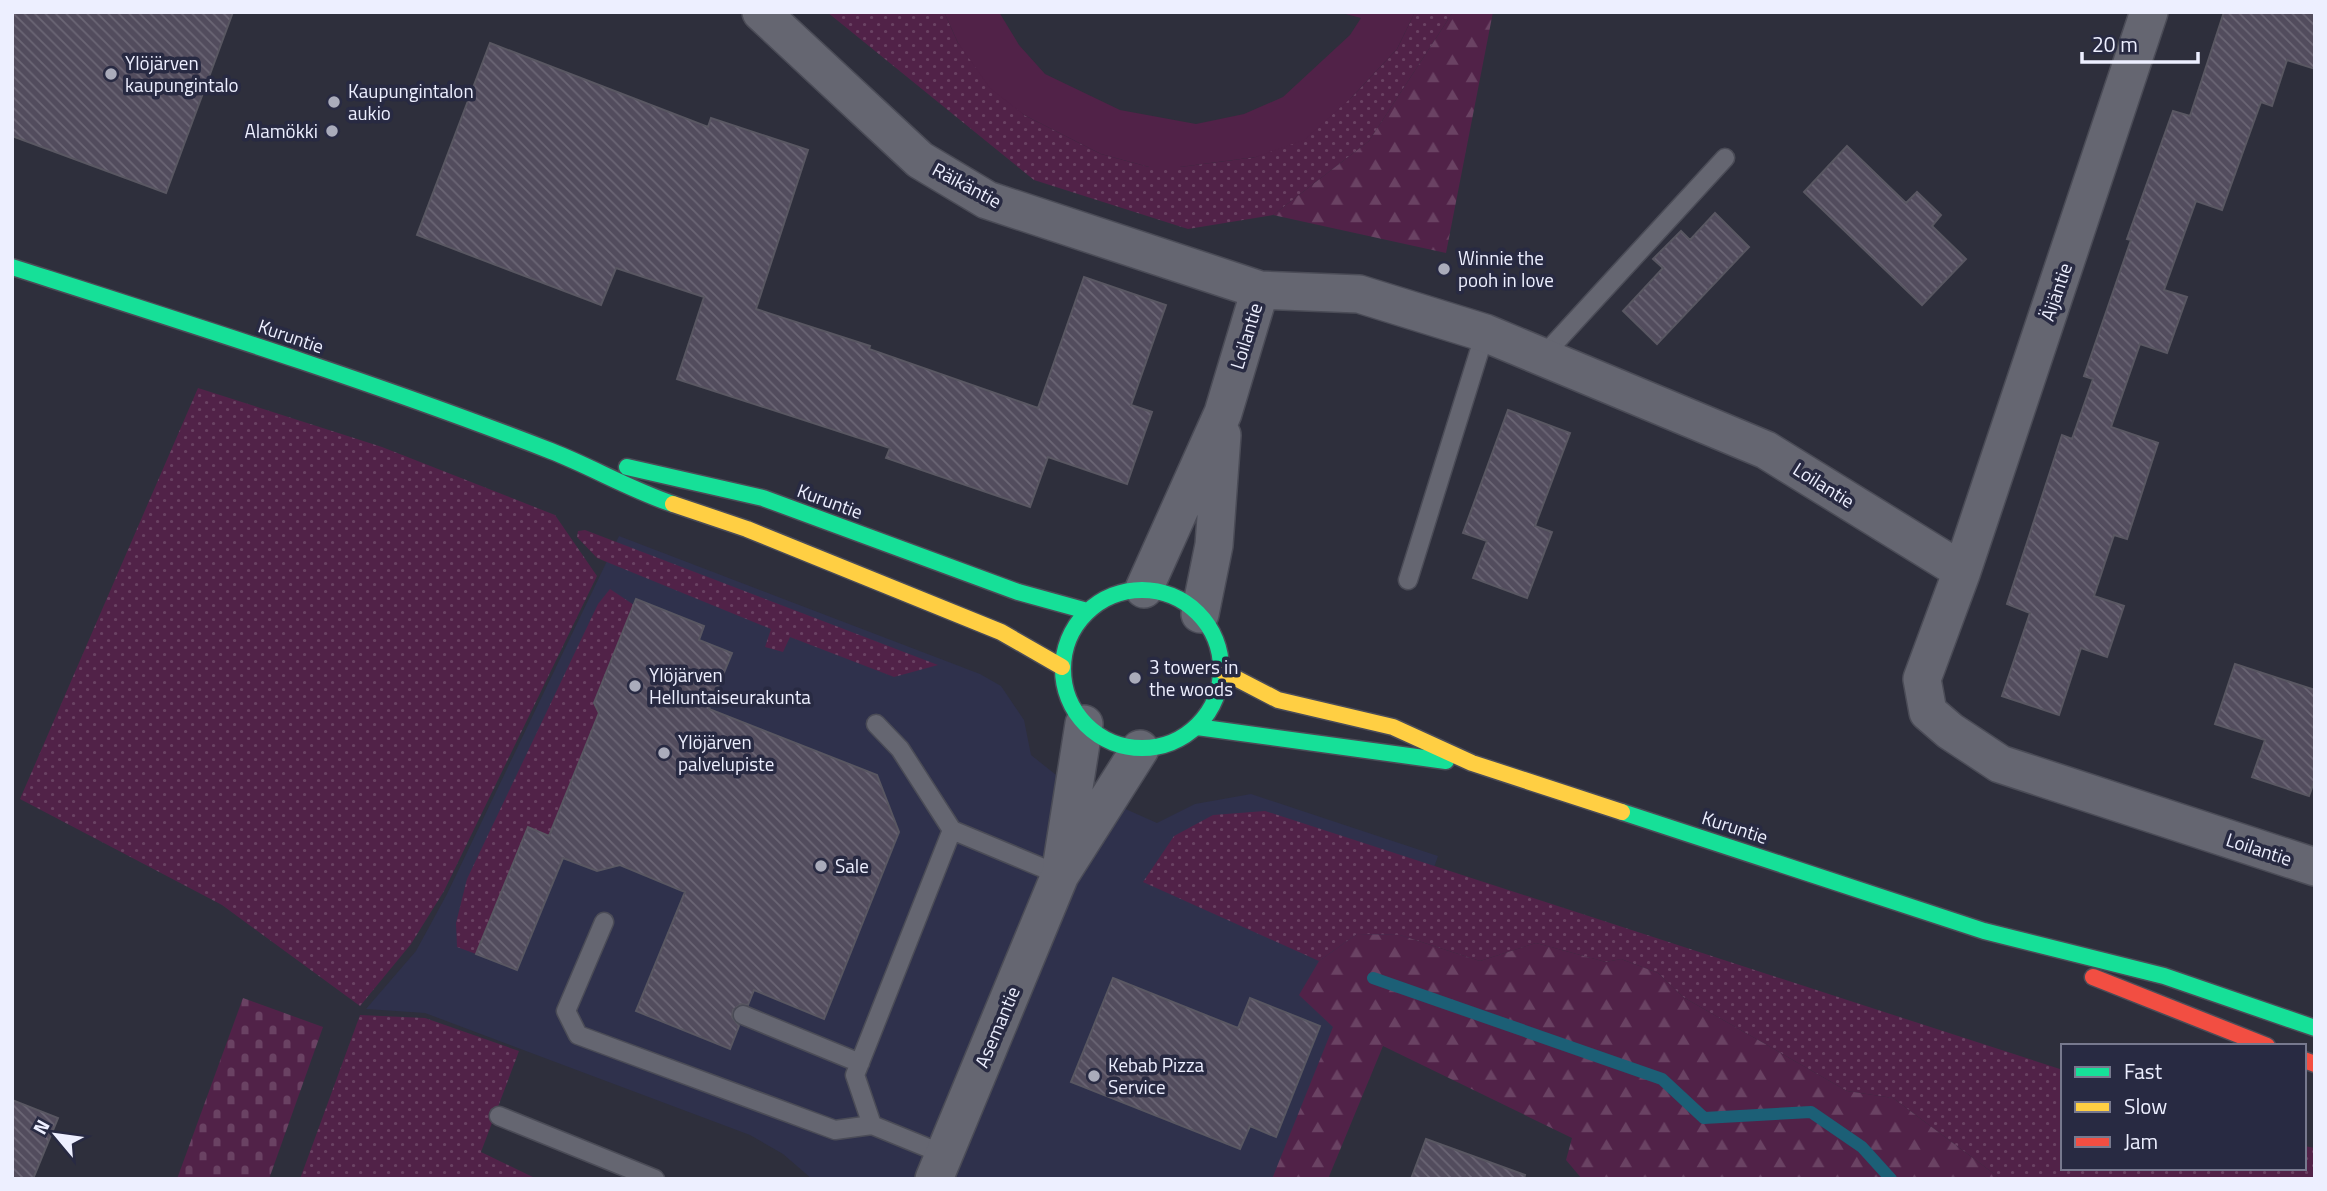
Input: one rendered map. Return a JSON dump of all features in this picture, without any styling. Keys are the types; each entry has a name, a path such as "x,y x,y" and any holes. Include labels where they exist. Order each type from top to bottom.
{"main road":[{"name":"Kuruntie","path":"12,267 261,347 553,452 640,493 747,529 1001,632 1062,667"},
{"name":"Kuruntie","path":"553,452 659,473 763,498 1018,592 1087,611"},
{"path":"1144,589 1165,593 1183,601 1199,614 1212,631 1220,650 1222,671 1219,692 1210,711 1197,727 1180,739 1160,747 1140,749 1119,746 1100,737 1084,724 1068,698 1062,667 1065,646 1087,611 1104,599 1124,591 1144,589"},
{"name":"Kuruntie","path":"1222,671 1278,700 1393,727 1472,763 1984,931 2164,976 2315,1028"},
{"name":"Kuruntie","path":"1197,727 1267,734 1381,756 1472,763"},
{"name":"Kuruntie","path":"1984,931 2148,1001 2262,1044"}],"street":[{"name":"Räikäntie","path":"761,12 920,160 987,200 1260,290"},
{"name":"Äijäntie","path":"1962,571 2149,12"},
{"name":"Loilantie","path":"1144,589 1223,413 1260,290 1359,294 1485,333 1766,450 1962,571 1922,679 1928,712 1950,732 2000,764 2315,867"},
{"name":"Loilantie","path":"1199,614 1214,545 1223,413"},
{"name":"Asemantie","path":"1060,875 1084,724"},
{"name":"Asemantie","path":"939,1166 1060,875 1140,749"}],"lane":[{"path":"1542,357 1725,158"},
{"path":"1408,579 1485,333"},
{"path":"876,724 900,749 952,830 1060,875"},
{"path":"872,1125 855,1075 952,830"},
{"path":"604,922 566,1011 578,1035 835,1130 872,1125 939,1166"},
{"path":"744,1015 860,1063"},
{"path":"499,1116 655,1179"}],"shaded area":[{"path":"619,536 980,674 1001,686 1024,720 1031,755 1065,782 1157,823 1195,804 1251,794 1438,856 1379,1028 1322,1179 812,1179 783,1154 750,1135 425,1013 366,1009 416,951 447,894"}],"green space":[{"path":"827,12 944,12 958,43 1024,115 1101,154 1149,167 1180,167 1256,157 1351,98 1397,49 1415,12 1453,12 1369,141 1273,215 1188,229 1034,180"},
{"path":"944,12 999,12 1019,45 1045,74 1120,110 1196,124 1244,114 1283,97 1350,35 1361,18 1338,12 1415,12 1397,49 1351,98 1304,140 1256,157 1180,167 1149,167 1101,154 1024,115 990,88 958,43"},
{"path":"1453,12 1493,12 1446,253 1273,215 1369,141"},
{"path":"198,388 382,447 555,515 597,576 444,891 411,944 360,1006 222,905 20,799"},
{"path":"585,530 938,665 894,677 790,637 783,652 765,647 771,629 597,558 577,537 578,531"},
{"path":"610,589 634,605 594,703 599,713 549,836 528,827 476,954 457,947 456,923 467,879 598,604"},
{"path":"1265,811 2061,1069 2061,1170 2306,1170 2306,1146 2315,1148 2315,1179 2001,1179 1893,1098 1847,1091 1683,997 1658,973 1621,959 1606,962 1536,943 1480,961 1400,935 1357,934 1319,961 1143,882 1174,836 1213,815"},
{"path":"1357,934 1400,935 1480,961 1536,943 1606,962 1621,959 1658,973 1683,997 1847,1091 1893,1098 2001,1179 1582,1179 1566,1160 1572,1138 1383,1046 1328,1179 1272,1179 1333,1027 1299,995 1319,961"},
{"path":"243,998 323,1027 269,1179 177,1179"},
{"path":"360,1015 425,1018 519,1051 481,1152 537,1179 300,1179"}],"building":[{"name":"Ylöjärven kaupungintalo","path":"12,12 233,12 166,193 12,136"},
{"path":"2224,12 2315,12 2315,69 2287,60 2272,106 2261,102 2222,210 2196,201 2164,290 2187,297 2167,353 2140,344 2111,427 2158,443 2127,539 2114,535 2094,596 2124,606 2107,657 2081,648 2059,715 2002,696 2030,613 2007,604 2062,435 2072,439 2093,379 2084,376 2131,240 2127,239 2173,111 2190,116"},
{"path":"490,43 708,127 711,118 808,150 756,309 870,346 869,349 1038,408 1084,277 1166,305 1131,405 1152,412 1127,484 1048,457 1030,507 886,458 890,448 677,379 704,297 616,268 601,305 417,235"},
{"path":"1847,146 1906,203 1917,192 1941,215 1932,226 1966,259 1922,305 1804,192"},
{"path":"1715,213 1749,247 1657,344 1623,311 1663,268 1653,259 1681,231 1690,240"},
{"path":"1508,410 1570,433 1535,526 1552,532 1527,598 1473,578 1487,541 1463,533"},
{"path":"636,599 704,626 699,640 732,653 709,709 877,775 899,832 824,1019 754,990 748,1005 741,1004 733,1010 732,1017 739,1026 730,1049 636,1011 685,892 620,865 597,871 563,858 517,970 476,954 528,827 549,836 599,713 594,703"},
{"path":"2235,664 2315,690 2315,779 2309,796 2252,777 2265,740 2215,724"},
{"path":"1113,978 1238,1028 1250,998 1320,1026 1276,1137 1250,1126 1240,1149 1071,1082"},
{"path":"12,1100 58,1118 33,1179 12,1179"},
{"path":"1426,1139 1525,1175 1524,1179 1411,1179"}],"waterway":[{"path":"1373,978 1662,1079 1704,1118 1811,1112 1862,1147 1891,1179"}],"traffic: fast":[{"path":"12,267 418,401 551,451 673,504"},
{"path":"627,467 763,498 1018,592 1087,611"},
{"path":"1142,590 1158,591 1172,596 1198,613 1215,639 1220,653 1221,669 1220,685 1215,699 1198,725 1172,742 1158,747 1142,748 1126,747 1112,742 1086,725 1069,699 1064,685 1063,669 1064,653 1069,639 1086,613 1112,596 1126,591 1142,590"},
{"path":"1197,727 1446,761"},
{"path":"1622,812 1984,931 2164,976 2315,1028"}],"traffic: slow":[{"path":"673,504 747,529 1001,632 1062,667"},
{"path":"1222,671 1278,700 1393,727 1472,763 1622,812"}],"traffic: jam":[{"path":"2093,977 2262,1044"},
{"path":"2306,1061 2315,1064"}],"place":[{"name":"Ylöjärven kaupungintalo","path":"111,74"},
{"name":"Kaupungintalon aukio","path":"334,102"},
{"name":"Alamökki","path":"332,131"},
{"name":"Winnie the pooh in love","path":"1444,269"},
{"name":"3 towers in the woods","path":"1135,678"},
{"name":"Ylöjärven Helluntaiseurakunta","path":"635,686"},
{"name":"Ylöjärven palvelupiste","path":"664,753"},
{"name":"Sale","path":"821,866"},
{"name":"Kebab Pizza Service","path":"1094,1076"}]}
